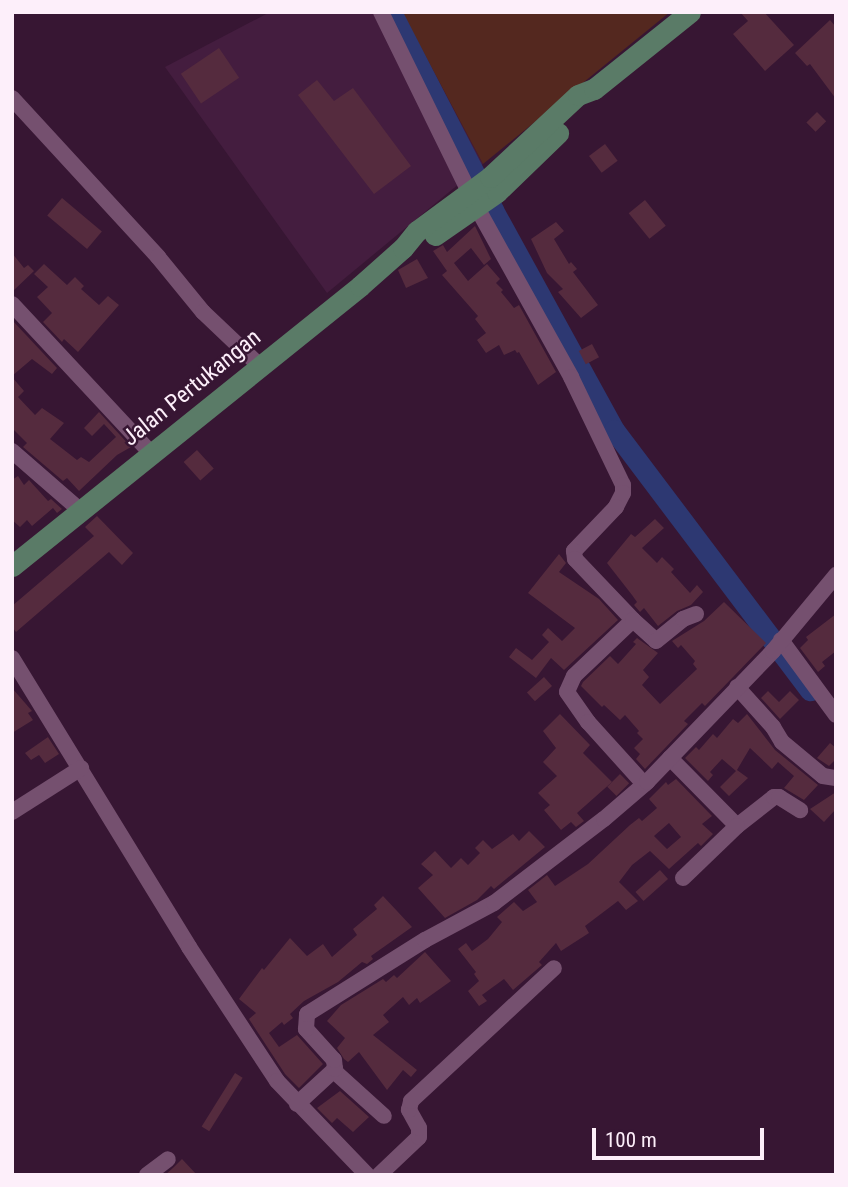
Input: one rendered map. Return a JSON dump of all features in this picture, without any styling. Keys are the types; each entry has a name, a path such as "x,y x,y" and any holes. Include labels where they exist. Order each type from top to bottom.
{"main road":[{"name":"Jalan Pertukangan","path":"12,566 403,248 425,242 482,193 578,95 594,89 688,13"}],"street":[{"path":"381,12 482,193 623,485 623,493 616,507 574,551 575,559 656,641 683,619 696,614"},
{"path":"12,98 158,257 203,313 260,366"},
{"path":"12,304 152,454"},
{"path":"12,451 81,511"},
{"path":"297,1104 334,1071 334,1060 306,1028 307,1014 425,940 494,903 549,864 644,785 777,646 836,575"},
{"path":"633,620 574,676 567,692 588,722 644,785"},
{"path":"777,646 836,715"},
{"path":"12,658 189,947 277,1082 367,1175"},
{"path":"737,687 773,727 782,743 823,776 836,778"},
{"path":"670,758 737,825"},
{"path":"12,812 81,768"},
{"path":"683,878 737,825 774,797 779,797 800,810"},
{"path":"379,1175 419,1137 419,1128 409,1111 411,1101 554,968"},
{"path":"334,1071 384,1115"},
{"path":"149,1174 168,1158"}],"shaded area":[{"path":"270,12 402,12 483,164 327,293 165,67"},
{"path":"402,12 670,12 483,164"}],"building":[{"path":"740,12 764,12 794,45 765,71 733,34 748,21"},
{"path":"830,20 836,27 836,99 810,64 807,66 795,53"},
{"path":"219,48 239,78 201,104 181,74"},
{"path":"317,80 334,101 353,88 411,166 374,194 298,95"},
{"path":"817,112 826,121 816,132 806,123"},
{"path":"605,144 618,161 602,173 589,156"},
{"path":"62,198 102,231 87,249 47,216"},
{"path":"645,200 666,226 649,239 629,213"},
{"path":"556,222 564,231 554,239 569,264 571,262 577,269 573,272 598,305 581,318 558,292 563,289 547,273 531,239"},
{"path":"475,226 491,259 484,265 471,248 454,263 468,281 487,264 500,279 496,283 503,290 501,292 514,308 519,305 556,372 538,385 519,352 515,350 504,355 499,345 486,353 477,340 486,333 475,319 478,316 442,275 447,271 433,251 443,245 447,252"},
{"path":"12,253 24,268 28,265 34,271 12,292"},
{"path":"417,259 428,278 406,288 398,270"},
{"path":"44,264 67,285 75,277 84,286 81,289 99,305 108,296 119,305 78,352 64,339 62,342 43,322 52,313 37,297 48,287 34,274"},
{"path":"12,320 57,368 52,374 32,359 12,376"},
{"path":"592,344 599,357 586,364 579,351"},
{"path":"12,377 24,391 18,397 35,415 42,408 64,423 50,439 77,460 81,457 89,462 116,437 104,424 92,436 84,428 99,412 131,447 117,455 79,491 67,478 63,481 23,447 27,443 12,428"},
{"path":"197,450 214,469 200,481 184,462"},
{"path":"18,476 24,485 29,480 48,501 51,499 62,509 57,513 53,508 32,526 27,520 20,527 12,520 12,480"},
{"path":"97,516 133,553 122,565 109,552 16,632 12,627 12,606 94,536 85,527"},
{"path":"655,519 664,528 642,548 657,563 662,557 674,569 671,572 690,593 697,585 703,592 691,605 677,611 658,626 644,608 640,612 634,605 637,602 607,563 631,534 635,537"},
{"path":"559,554 566,563 559,572 599,599 618,620 564,670 551,658 536,678 509,657 516,648 532,660 549,642 542,635 548,628 562,641 575,628 528,593"},
{"path":"724,602 766,643 705,706 702,703 684,721 688,724 645,769 636,759 640,754 634,748 643,739 637,733 639,731 625,715 620,720 581,686 610,656 618,664 636,644 633,642 637,638 658,653 643,670 649,677 642,685 660,704 697,669 693,664 695,661 681,645 678,648 672,641 704,621"},
{"path":"836,614 836,651 822,662 825,666 818,672 800,648 808,640 806,637"},
{"path":"544,677 552,686 535,701 527,692"},
{"path":"12,688 32,711 28,713 33,720 12,733"},
{"path":"768,691 779,702 790,691 799,700 780,719 761,698"},
{"path":"560,714 590,745 583,753 612,782 577,813 584,821 576,827 571,822 561,830 544,810 550,805 538,793 557,776 543,762 556,748 543,731"},
{"path":"747,714 775,750 818,785 804,800 784,788 794,776 778,762 772,769 750,748 737,770 748,778 729,796 720,787 736,771 722,759 710,772 713,775 708,781 685,758 696,747 699,750 713,734 717,738 733,719 738,723"},
{"path":"48,737 59,754 45,763 39,755 31,760 25,753"},
{"path":"830,743 836,748 836,759 829,766 817,758"},
{"path":"620,774 629,783 616,796 607,787"},
{"path":"676,779 712,816 702,824 713,834 701,846 698,843 669,869 650,851 632,865 619,882 638,901 626,910 618,901 585,926 589,933 561,951 556,943 539,962 542,965 513,990 504,979 482,995 487,1001 479,1006 468,991 479,981 474,974 476,972 458,949 466,943 472,951 488,939 502,922 497,917 514,902 523,911 537,902 528,890 547,875 555,886 588,864 630,825 639,818 642,821 657,808 649,799 666,782 668,785","holes":["669,823 681,837 667,849 654,836"]},
{"path":"836,792 836,809 824,822 810,809"},
{"path":"529,831 545,847 494,889 491,886 477,900 445,918 418,888 433,875 421,864 435,851 451,868 461,858 468,865 480,853 475,848 483,840 492,849 513,834 519,841"},
{"path":"660,870 668,879 644,901 635,892"},
{"path":"383,896 412,927 371,956 373,959 367,964 362,962 338,982 304,1001 290,1014 293,1018 284,1025 282,1022 269,1033 279,1047 297,1035 323,1064 299,1088 285,1074 249,1019 256,1013 239,999 262,968 264,970 290,938 307,956 323,944 332,957 357,935 353,929 377,909 374,905"},
{"path":"425,952 451,981 420,1003 417,998 409,1005 403,997 383,1015 389,1022 373,1035 417,1070 411,1077 403,1070 387,1090 359,1052 348,1062 344,1059 337,1048 345,1038 327,1021 341,1005 383,979 386,982 394,975 397,978"},
{"path":"235,1073 243,1078 209,1131 202,1126"},
{"path":"340,1091 369,1117 353,1132 337,1118 332,1123 317,1108"},
{"path":"182,1159 197,1175 165,1175 174,1167"}],"waterway":[{"path":"391,12 493,210 614,430 810,690"}]}
